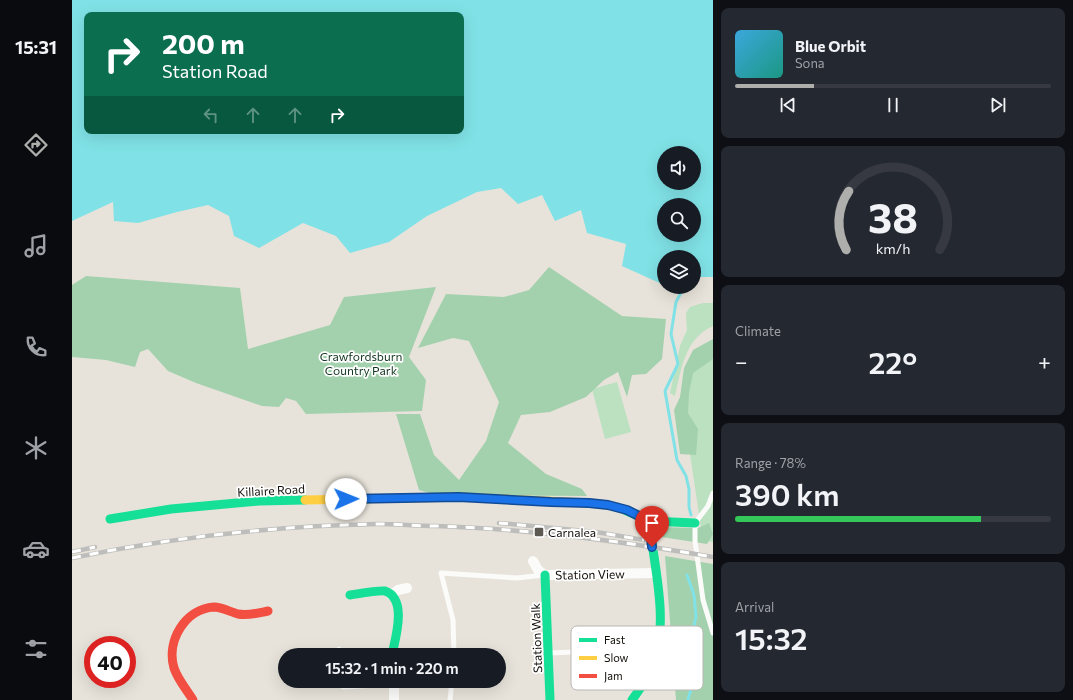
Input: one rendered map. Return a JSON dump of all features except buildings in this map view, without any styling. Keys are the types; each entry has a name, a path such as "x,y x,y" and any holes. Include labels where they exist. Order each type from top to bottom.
{"street":[{"name":"Killaire Road","path":"110,519 171,509 259,501 459,497 608,505 627,510 649,521 695,523"},
{"path":"649,521 658,603 659,626"},
{"name":"Station View","path":"533,561 538,570 545,575 655,573"},
{"name":"Station Walk","path":"545,575 550,700"},
{"path":"392,595 398,590 407,588"},
{"path":"350,595 384,591 392,595 397,602 398,611 398,624 393,648"},
{"path":"193,700 177,674 173,661 172,654 174,640 181,626 192,615 206,608 220,608 237,614 251,616 268,610"},
{"path":"394,688 394,700"},
{"path":"632,700 639,690"}],"lane":[{"path":"713,493 708,506 695,523 697,560 703,600 713,633"},
{"path":"454,648 453,620 441,573 516,578 545,575"},
{"path":"548,653 571,652"},
{"path":"450,700 451,688"}],"green space":[{"path":"549,267 622,316 666,319 662,359 646,374 632,375 627,397 618,372 604,380 586,397 550,412 521,415 508,443 546,474 582,489 587,496 436,495 419,490 396,414 420,414 434,455 459,480 486,441 499,402 469,341 453,338 418,348 446,294 504,297 529,290"},
{"name":"Crawfordsburn Country Park","path":"86,276 240,288 248,349 330,325 344,297 436,287 409,357 426,380 422,411 306,414 296,401 286,398 279,407 262,406 196,383 168,371 148,349 140,352 135,367 106,360 72,357 72,285"},
{"path":"703,303 713,303 713,326 696,338 690,347 682,366 675,396 670,393 680,346 687,330 686,313 690,307"},
{"path":"713,339 713,359 693,373 689,393 688,413 698,429 696,455 680,454 674,410 680,397 684,368 693,350"},
{"path":"713,344 713,542 703,541 684,414 696,351"},
{"path":"617,382 631,432 605,439 592,389"},
{"path":"709,523 713,534 707,544 655,536 655,527 698,528"},
{"path":"665,556 713,564 713,700 676,700 675,690 703,690 703,626 670,626"}],"water":[{"path":"72,0 713,0 713,277 701,277 701,250 657,250 657,282 622,266 626,244 587,233 581,210 555,221 542,195 518,204 501,188 477,192 427,216 389,242 350,253 336,236 303,223 259,248 234,236 229,216 208,205 138,223 114,221 113,202 72,221"}],"waterway":[{"path":"680,294 676,302 671,334 678,364 665,391 677,460 686,476 689,489 689,507 691,515"},
{"path":"687,575 694,595 696,616 694,626"},
{"path":"688,700 691,690"}],"railway":[{"path":"499,523 596,532 644,540"},
{"path":"72,558 148,544 224,534 301,527 378,524 540,533 609,541 713,557"},
{"path":"72,552 95,547"}],"traffic: fast":[{"path":"110,519 171,509 259,501 305,500"},
{"path":"622,509 649,521 695,523"},
{"path":"649,521 659,591 660,626"},
{"path":"545,575 550,700"},
{"path":"350,595 382,591 392,595 396,602 398,611 397,630 393,648"},
{"path":"632,700 639,690"}],"traffic: slow":[{"path":"305,500 459,497 589,503 608,505 622,509"}],"traffic: jam":[{"path":"193,700 180,681 174,668 172,658 175,637 186,620 204,609 214,607 242,615 268,611"}],"place":[{"name":"Carnalea","path":"539,532"}],"route":[{"path":"346,499 459,497 608,505 627,510 649,521 652,547"}]}
